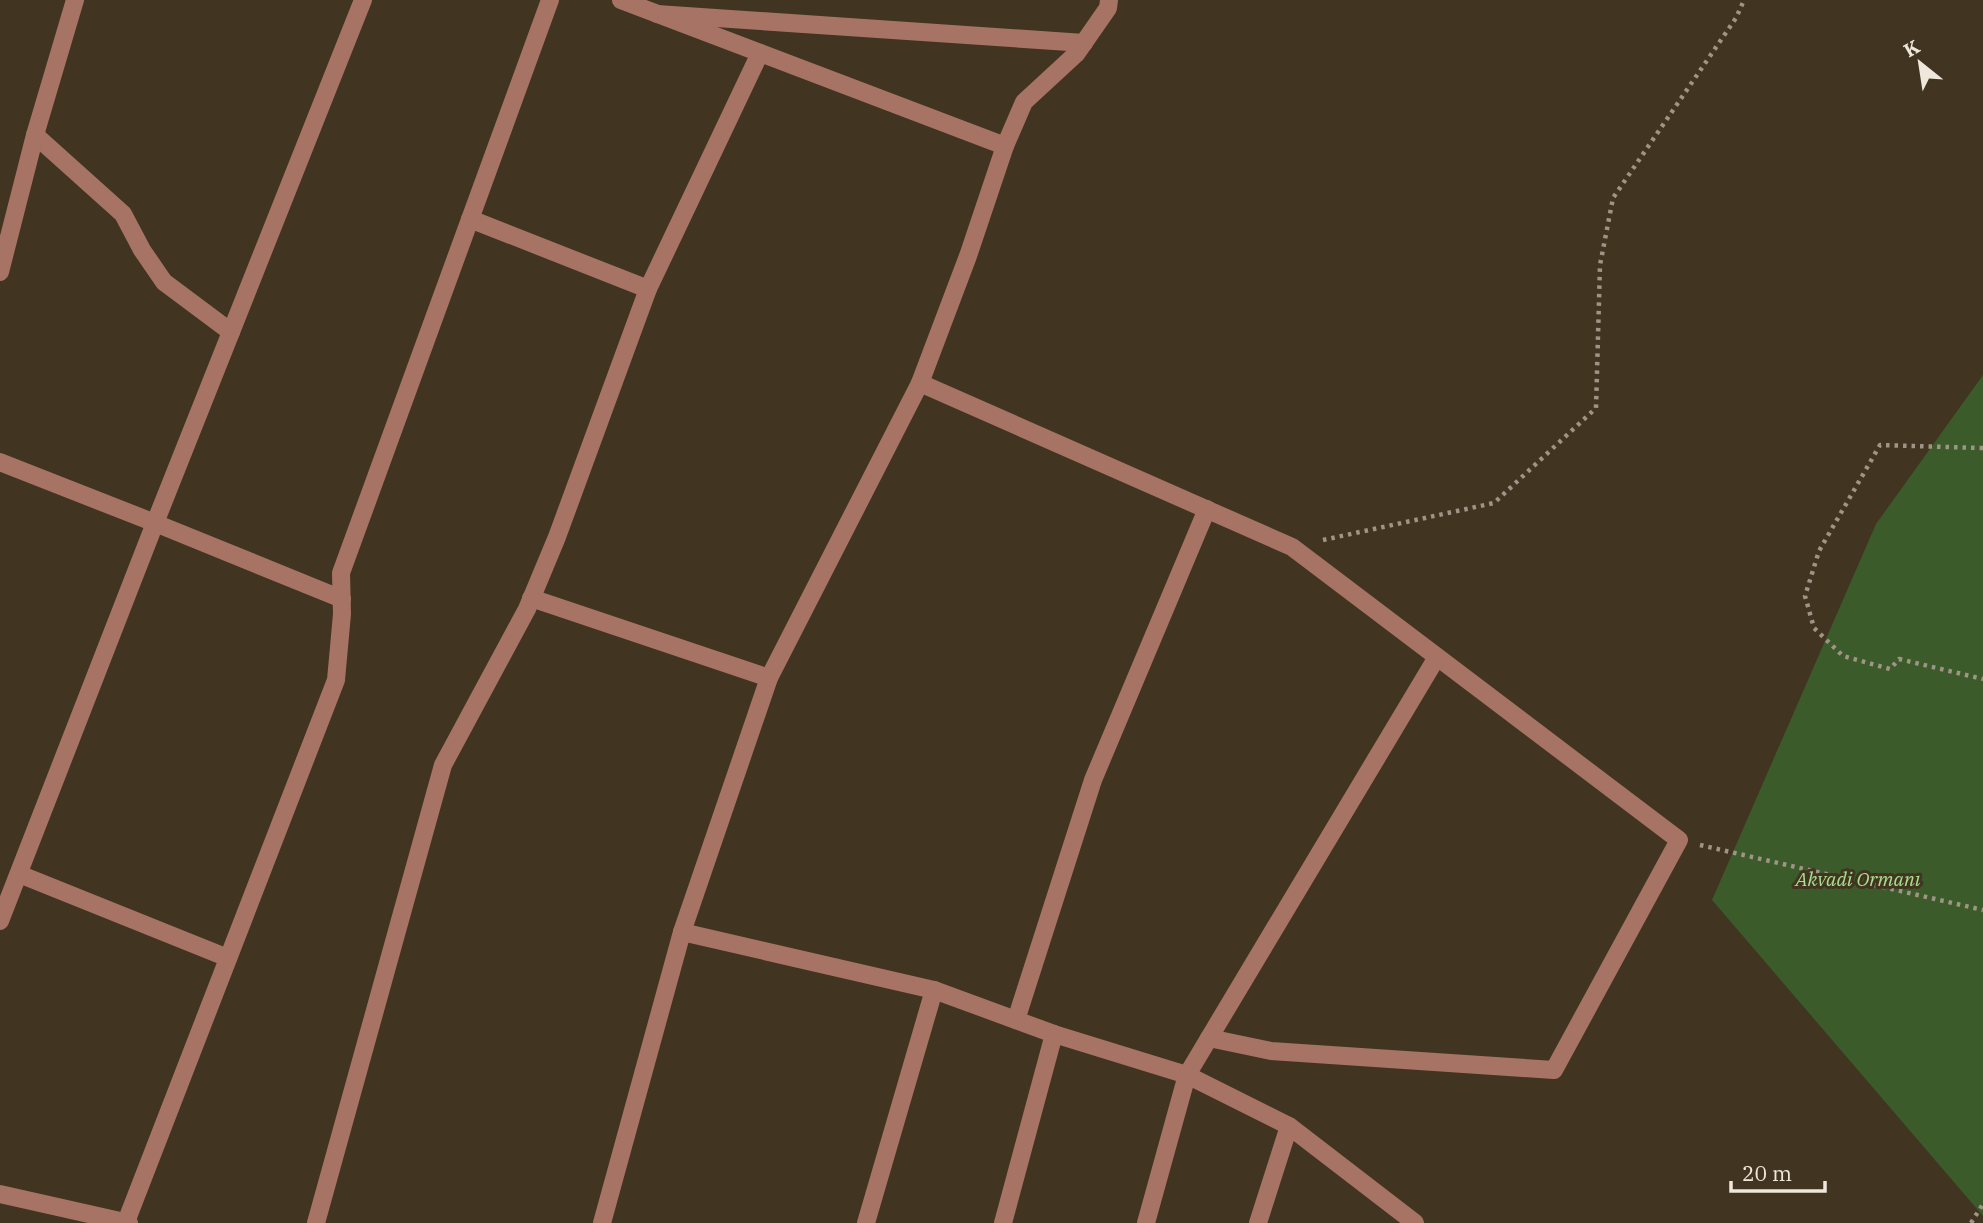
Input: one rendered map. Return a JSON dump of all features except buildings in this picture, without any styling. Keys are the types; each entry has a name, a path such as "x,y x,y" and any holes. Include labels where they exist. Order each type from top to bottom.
{"street":[{"path":"0,272 35,135 75,0"},
{"path":"0,921 363,0"},
{"path":"0,1194 127,1223 336,680 342,598 341,573 550,0"},
{"path":"621,0 1005,146"},
{"path":"603,1223 682,932 769,678 920,383 968,256 1005,146 1024,102 1076,54 1108,8 1109,0"},
{"path":"657,13 1084,43"},
{"path":"316,1223 443,765 531,598 562,524 648,289 760,53"},
{"path":"35,135 123,214 142,250 164,282 231,331"},
{"path":"470,219 648,289"},
{"path":"920,383 1292,547 1679,840 1554,1070 1271,1051 1209,1038"},
{"path":"0,462 342,598"},
{"path":"1016,1020 1093,780 1207,509"},
{"path":"531,598 769,678"},
{"path":"1146,1223 1186,1075 1437,657"},
{"path":"19,874 228,958"},
{"path":"682,932 934,990 1054,1034 1186,1075 1289,1126 1408,1220"},
{"path":"866,1223 934,990"},
{"path":"1003,1223 1054,1034"},
{"path":"1258,1223 1289,1126"}],"path":[{"path":"1292,547 1494,503 1596,408 1600,265 1613,198 1736,18 1744,0"},
{"path":"1983,449 1880,445 1819,551 1805,596 1814,628 1843,656 1890,669 1899,659 1983,679"},
{"path":"1679,840 1983,910"},
{"path":"1970,1223 1983,1204"}],"green space":[{"name":"Akvadi Ormanı","path":"1983,375 1983,1216 1712,900 1876,524"}]}
